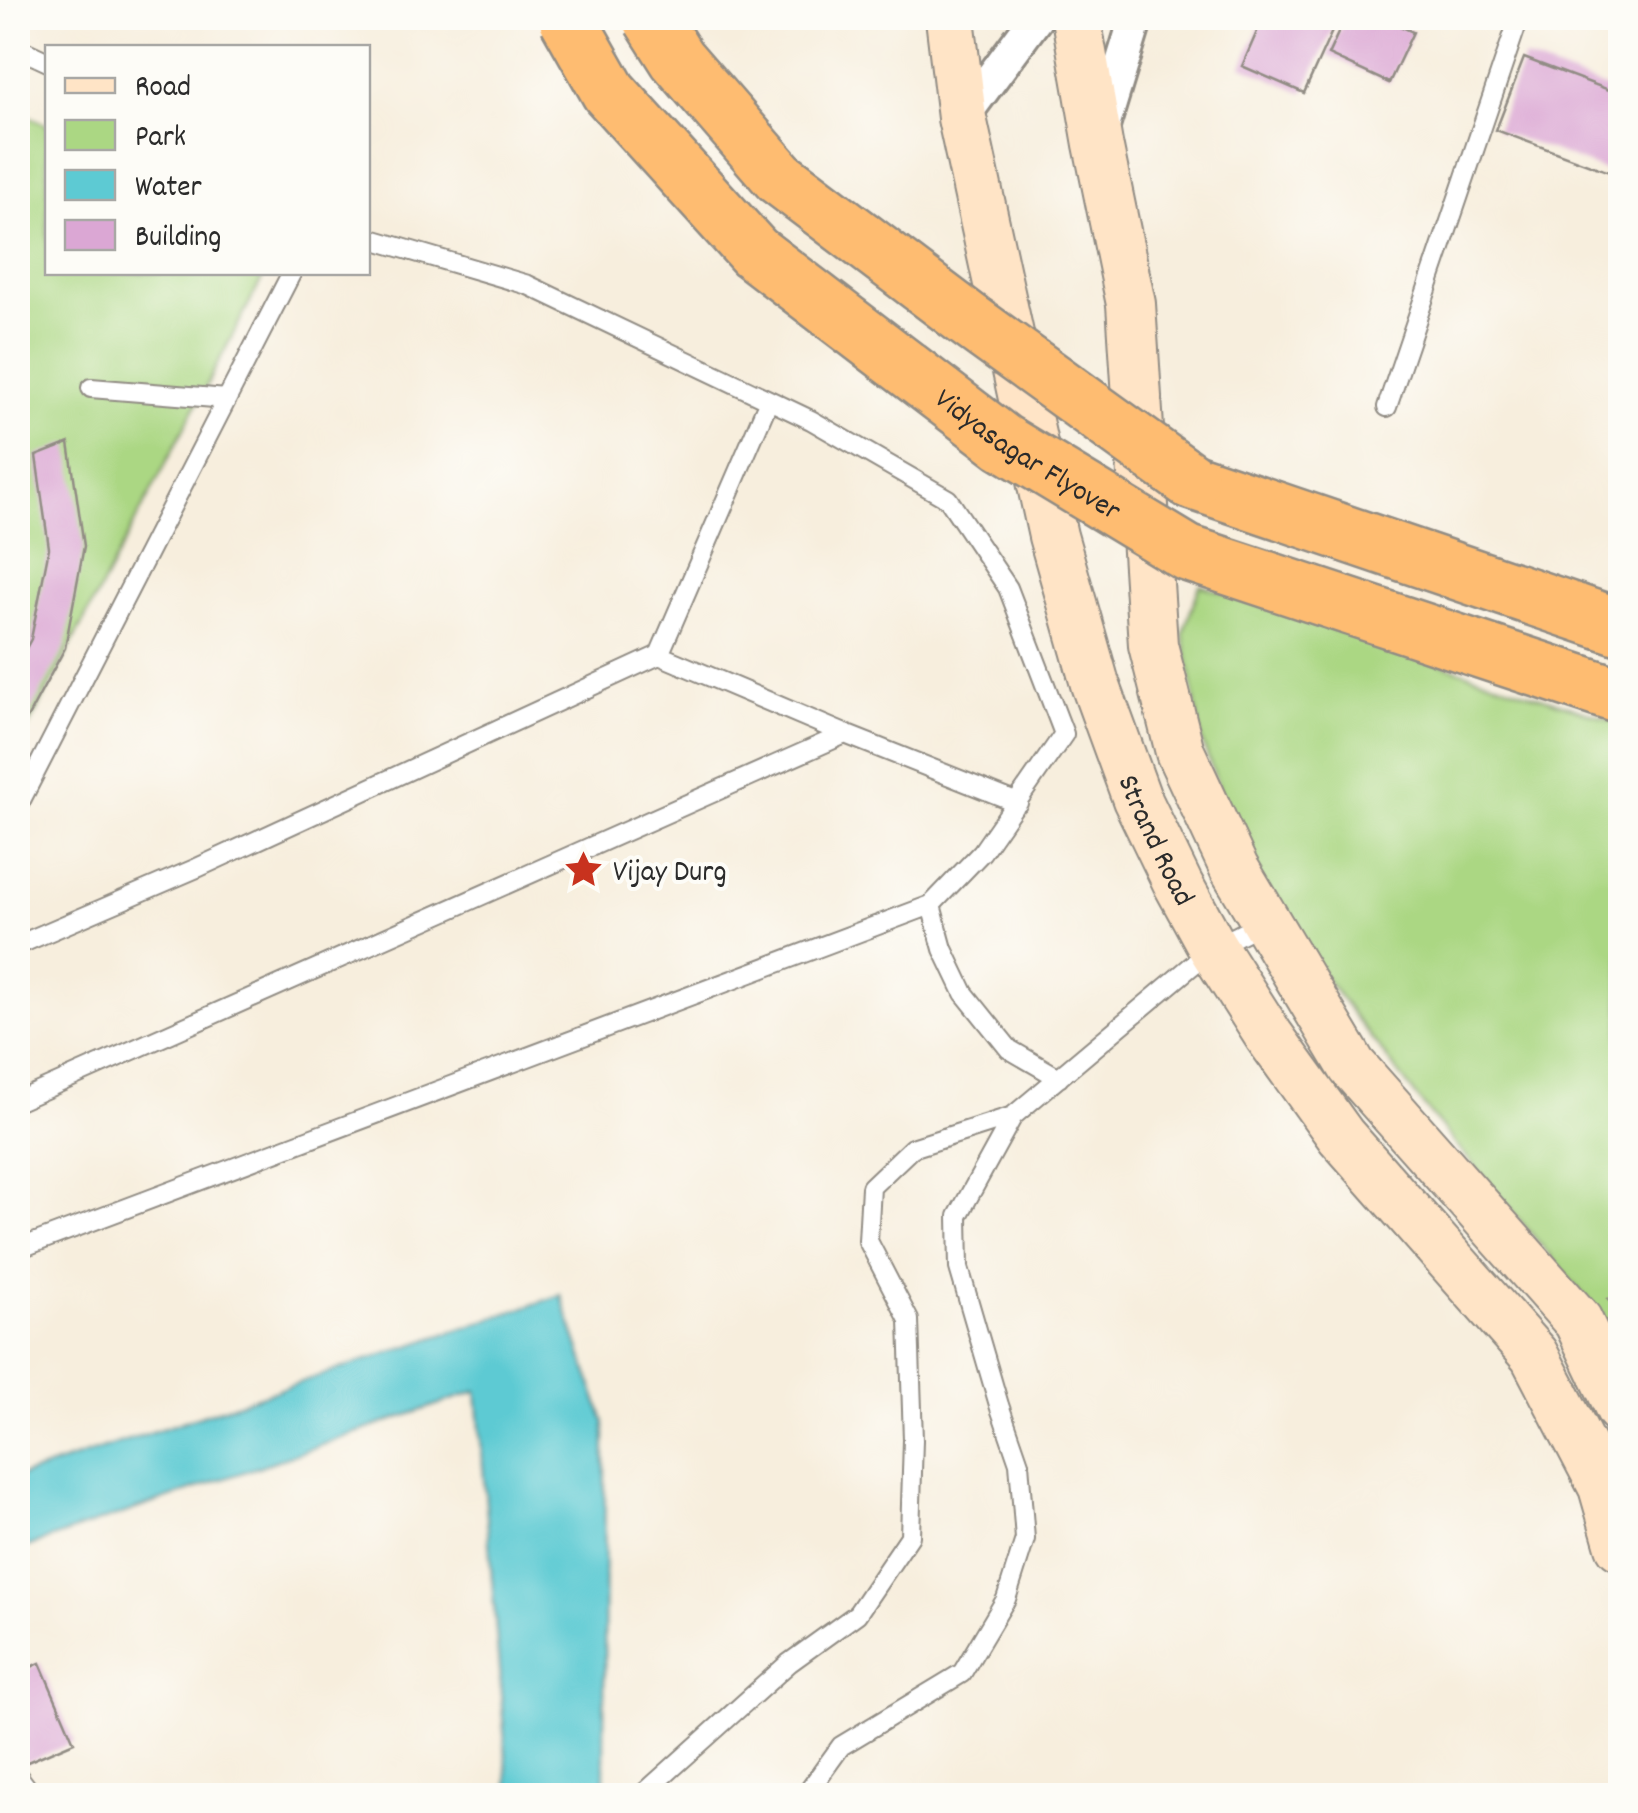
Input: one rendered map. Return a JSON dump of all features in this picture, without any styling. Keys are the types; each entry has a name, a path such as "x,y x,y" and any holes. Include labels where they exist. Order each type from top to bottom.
{"highway":[{"name":"Vidyasagar Flyover","path":"566,18 609,92 754,252 1003,442 1187,553 1620,696"},
{"path":"651,18 677,59 779,177 1191,482 1620,627"}],"main road":[{"name":"Strand Road","path":"950,18 962,118 1053,536 1095,684 1136,799 1213,948 1269,1036 1341,1136 1534,1355 1603,1487 1620,1546"},
{"name":"Strand Road","path":"1076,18 1131,304 1152,645 1180,752 1234,868 1352,1066 1578,1321 1620,1410"}],"street":[{"path":"962,118 1036,18"},
{"path":"1098,144 1136,18"}],"lane":[{"path":"1387,407 1519,18"},
{"path":"18,48 45,61"},
{"path":"18,1249 931,905 982,852 1064,734 1008,588 948,499 812,420 528,285 370,239"},
{"path":"18,806 290,275"},
{"path":"90,388 228,399"},
{"path":"18,944 196,868 659,656 769,400"},
{"path":"659,656 1018,803"},
{"path":"18,1101 845,734"},
{"path":"931,905 943,949 964,993 1009,1049 1059,1078"},
{"path":"804,1796 842,1746 962,1674 1006,1600 1025,1539 1018,1463 959,1268 958,1216 1014,1116 1213,948 1266,921"},
{"path":"641,1796 789,1663 856,1614 910,1536 914,1440 909,1320 868,1241 871,1188 912,1148 1014,1116"},
{"path":"18,1776 32,1796"}],"green space":[{"path":"18,111 45,124 45,275 264,275 18,747"},
{"path":"1200,585 1620,723 1620,1352 1610,1327 1427,1110 1256,889 1202,742 1183,633"}],"water":[{"path":"561,1295 605,1424 604,1795 509,1795 477,1391 18,1550 18,1477"}],"building":[{"path":"1263,18 1338,18 1304,93 1242,66"},
{"path":"1345,18 1383,18 1413,32 1389,83 1328,55"},
{"path":"1524,58 1620,94 1620,176 1496,130"},
{"path":"69,443 84,546 65,648 18,735 18,663 31,639 49,548 36,456"},
{"path":"40,1663 74,1742 18,1766 18,1673"}],"place":[{"name":"Vijay Durg","path":"583,870"}]}
